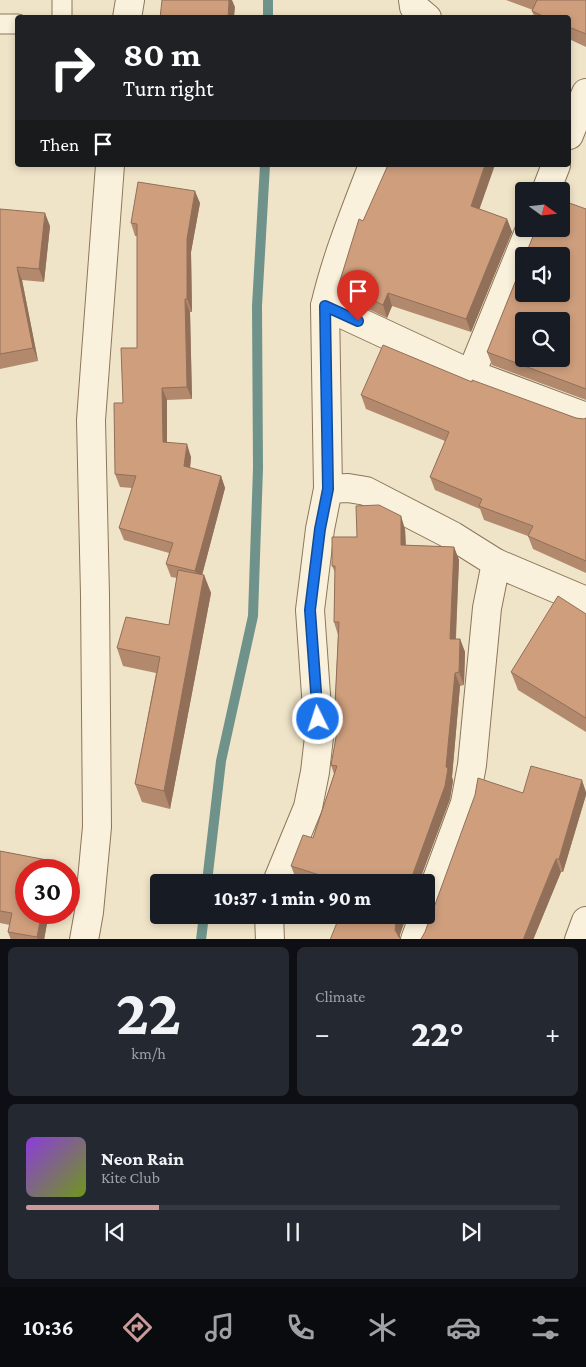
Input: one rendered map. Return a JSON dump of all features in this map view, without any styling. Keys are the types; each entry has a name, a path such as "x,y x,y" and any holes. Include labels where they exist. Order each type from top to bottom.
{"street":[{"path":"128,15 130,0"},
{"path":"413,0 414,7 423,15"},
{"path":"571,79 586,85"},
{"path":"571,130 586,93"},
{"path":"84,939 89,912 97,827 95,586 91,420 110,167"},
{"path":"280,874 308,806 315,772 319,737 310,610 320,529 328,489 325,306 330,282 345,237 372,167"},
{"path":"549,182 555,167"},
{"path":"471,374 526,238"},
{"path":"325,306 471,374 586,417"},
{"path":"328,489 348,488 366,492 453,536 496,563 586,601"},
{"path":"435,884 465,803 472,765 487,608 496,563"},
{"path":"579,939 586,921"},
{"path":"269,924 270,939"},
{"path":"415,939 421,924"}],"lane":[{"path":"62,0 62,15"},
{"path":"0,24 15,24"}],"building":[{"path":"162,0 229,0 228,15 160,15"},
{"path":"537,0 586,0 586,34 571,28 571,15 541,15 532,11"},
{"path":"387,167 484,167 471,206 507,219 466,319 388,293 383,305 339,284 359,219 363,221"},
{"path":"138,182 195,191 187,239 187,299 185,299 187,387 162,388 163,442 187,444 184,466 221,476 195,571 166,564 173,543 119,528 136,476 115,474 114,403 123,403 121,348 137,348 137,224 131,223"},
{"path":"570,203 586,209 586,389 527,367 570,367 570,312 515,312 515,362 487,352 515,282 515,302 570,302 570,247 529,247 532,238 570,238"},
{"path":"0,209 45,213 39,269 17,267 33,348 0,354"},
{"path":"383,345 472,382 472,380 576,418 586,418 586,561 528,536 533,526 479,506 482,499 430,477 449,432 361,395"},
{"path":"379,505 401,516 401,545 454,547 450,639 460,639 459,672 455,673 446,767 448,768 445,786 413,874 316,874 291,866 303,835 313,838 337,766 331,765 338,726 334,725 339,622 334,622 335,566 332,566 332,537 357,537 356,506"},
{"path":"178,570 204,575 164,791 135,784 160,657 117,648 126,617 169,625"},
{"path":"558,596 586,614 586,718 511,672"},
{"path":"531,766 582,780 559,859 556,859 523,939 421,939 428,924 435,924 435,905 475,795 478,778 523,793"},
{"path":"0,851 42,859 15,859 15,924 40,924 37,937 8,932 12,913 0,911"},
{"path":"336,924 396,924 395,930 401,939 330,939"}],"waterway":[{"path":"268,0 268,15"},
{"path":"208,874 221,761 253,616 258,468 257,306 265,167"},
{"path":"201,939 203,924"}],"route":[{"path":"318,719 310,610 320,529 328,489 325,306 358,321"}]}
